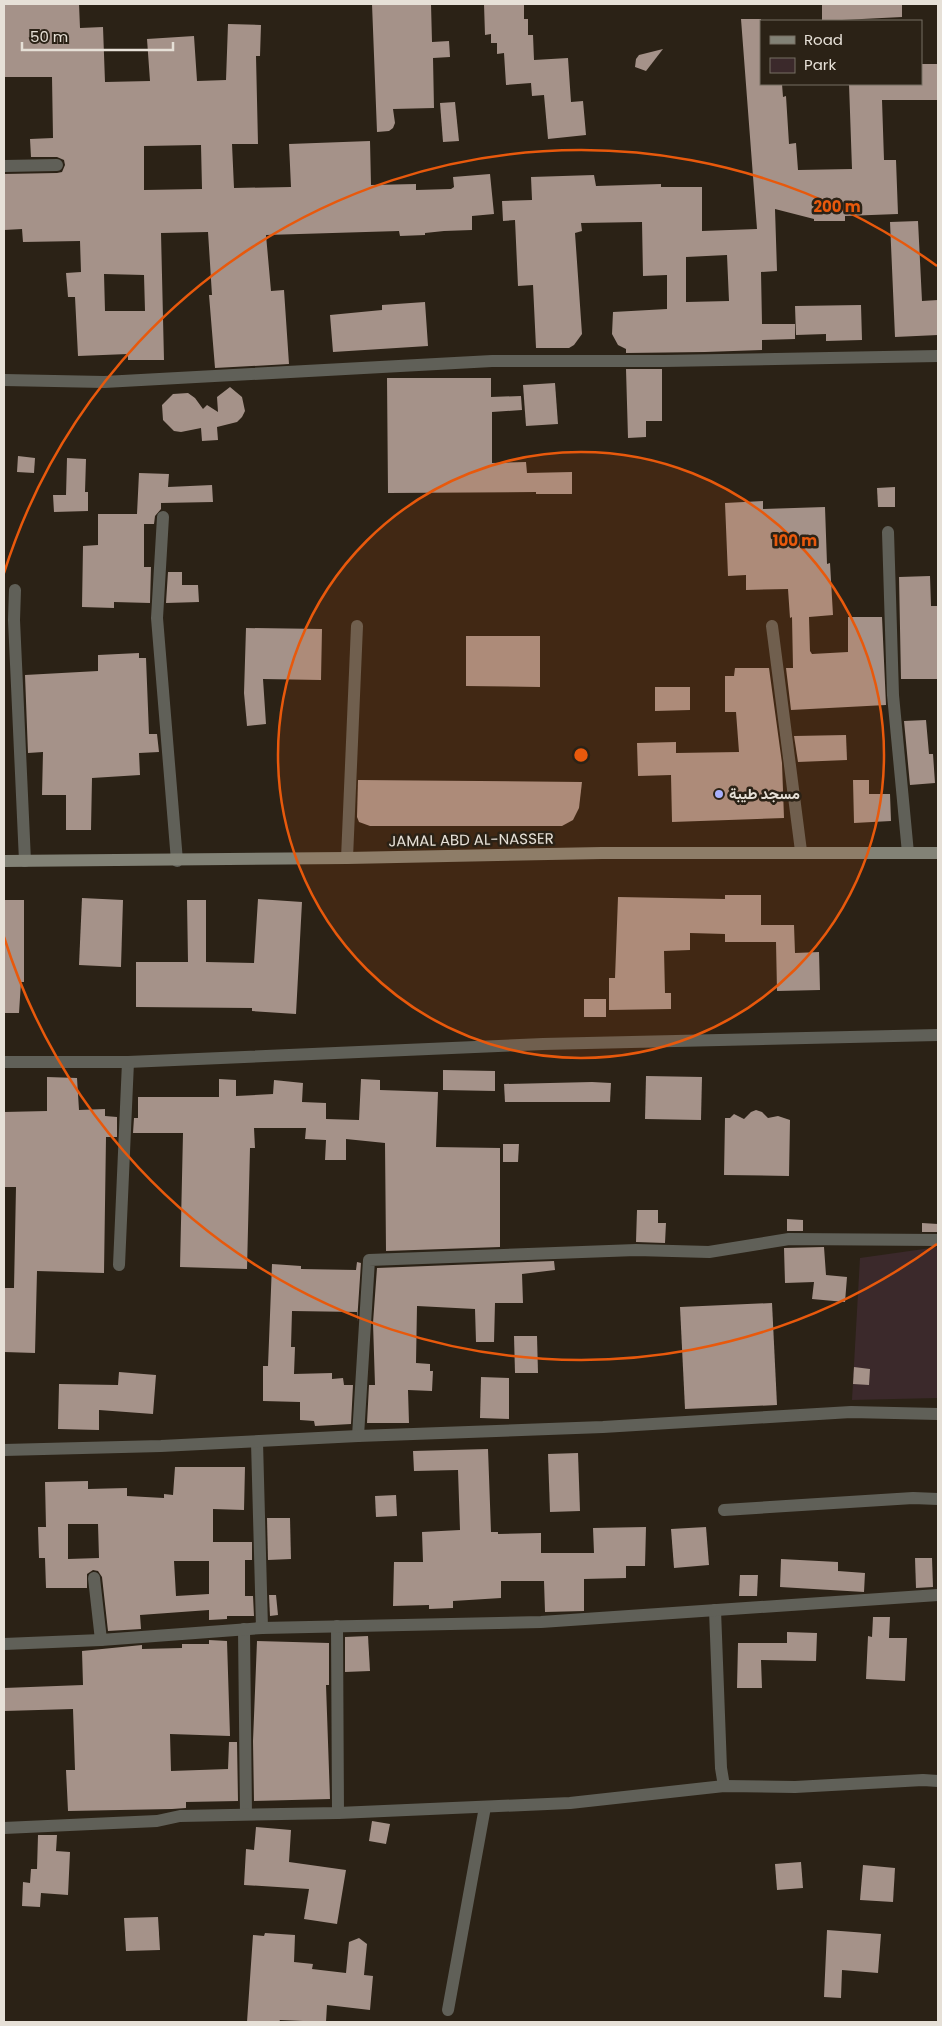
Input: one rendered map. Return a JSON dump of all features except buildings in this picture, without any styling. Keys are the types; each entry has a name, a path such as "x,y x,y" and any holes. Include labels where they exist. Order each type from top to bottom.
{"main road":[{"name":"JAMAL ABD AL-NASSER","path":"4,861 176,861 801,852 938,853"}],"street":[{"path":"4,166 57,165"},
{"path":"4,380 104,382 492,361 664,361 938,356"},
{"path":"164,517 157,618 176,861"},
{"path":"888,532 893,695 908,853"},
{"path":"15,590 14,620 26,861"},
{"path":"347,858 358,626"},
{"path":"772,626 801,852"},
{"path":"4,1062 128,1062 543,1044 938,1035"},
{"path":"120,1265 128,1062"},
{"path":"358,1436 369,1260 636,1250 709,1252 789,1239 938,1240"},
{"path":"4,1450 257,1442 358,1436 603,1427 851,1412 938,1414"},
{"path":"257,1442 262,1628"},
{"path":"724,1510 913,1498 938,1499"},
{"path":"94,1578 101,1640"},
{"path":"4,1644 101,1640 262,1628 541,1622 938,1595"},
{"path":"715,1610 721,1768 724,1786"},
{"path":"337,1626 338,1813"},
{"path":"244,1629 246,1814"},
{"path":"4,1828 157,1821 180,1816 338,1813 570,1803 724,1786 796,1787 923,1780 938,1781"},
{"path":"448,2010 485,1807"}],"green space":[{"path":"938,1247 938,1398 852,1400 860,1258"}],"place":[{"name":"مسجد طيبة","path":"719,794"}]}
